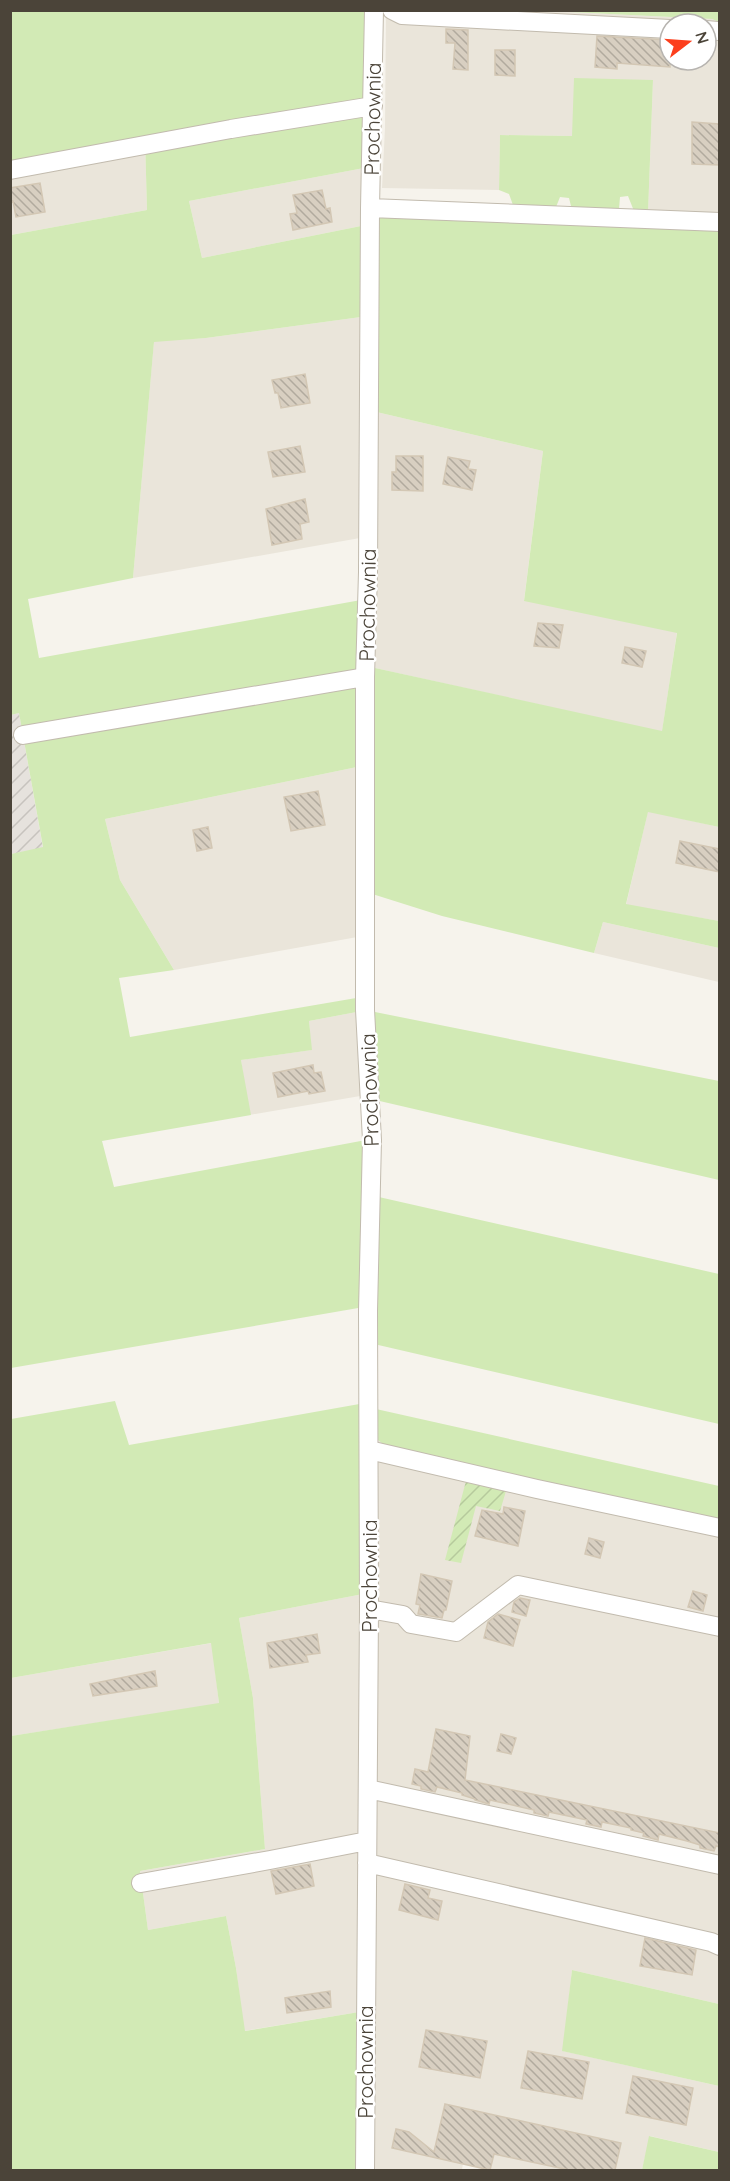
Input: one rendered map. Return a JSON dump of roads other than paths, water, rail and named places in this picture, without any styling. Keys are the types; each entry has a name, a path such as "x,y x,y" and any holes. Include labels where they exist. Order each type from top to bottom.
{"street":[{"name":"Prochownia","path":"365,2170 369,1609 368,1311 372,1140 365,1010 365,677 374,10"},
{"path":"392,10 402,15 658,27"},
{"path":"10,170 231,129 373,106"},
{"path":"370,208 720,222"},
{"path":"23,735 365,677"},
{"path":"369,1450 547,1492 720,1528"},
{"path":"369,1609 403,1616 411,1624 456,1632 518,1585 720,1627"},
{"path":"368,1789 720,1865"},
{"path":"141,1883 367,1841"},
{"path":"367,1863 720,1946"}]}
